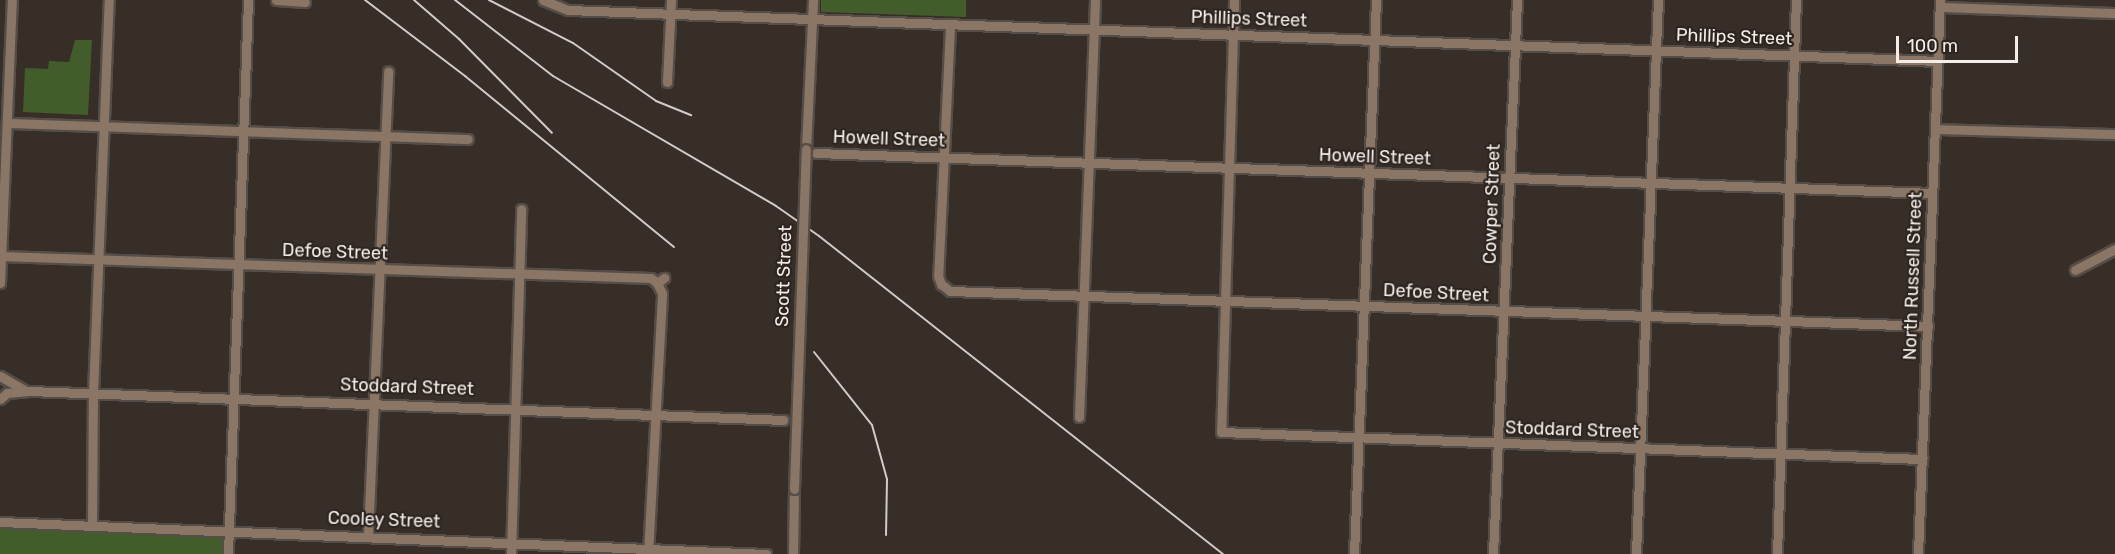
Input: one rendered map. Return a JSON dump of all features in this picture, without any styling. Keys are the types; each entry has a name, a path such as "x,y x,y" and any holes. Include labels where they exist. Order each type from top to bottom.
{"street":[{"path":"0,283 12,0"},
{"path":"92,525 93,393 102,127 109,0"},
{"path":"228,554 242,132 249,0"},
{"path":"276,0 305,2"},
{"name":"Phillips Street","path":"543,0 559,9 670,14 1094,31 1375,38 1937,61"},
{"path":"667,82 671,0"},
{"name":"Scott Street","path":"793,554 813,0"},
{"path":"1079,417 1095,0"},
{"path":"1223,301 1234,0"},
{"path":"1354,554 1376,0"},
{"name":"Cowper Street","path":"1493,554 1517,0"},
{"path":"1636,554 1658,0"},
{"path":"1777,554 1796,0"},
{"path":"1940,3 2115,13"},
{"name":"North Russell Street","path":"1918,554 1940,3"},
{"path":"945,157 950,26"},
{"path":"0,56 9,63"},
{"path":"368,535 388,71"},
{"path":"8,123 468,139"},
{"path":"1935,129 2115,134"},
{"name":"Howell Street","path":"816,153 1932,193"},
{"name":"Defoe Street","path":"945,157 938,276 943,287 956,292 1786,323 1928,326"},
{"path":"511,554 521,209"},
{"path":"2075,270 2115,249"},
{"name":"Defoe Street","path":"1,256 520,276 651,278 660,281 662,293 657,413"},
{"name":"Stoddard Street","path":"1223,301 1221,432 1922,459"},
{"name":"Stoddard Street","path":"0,376 29,391"},
{"name":"Stoddard Street","path":"0,399 7,393 29,391 514,407 783,420"},
{"path":"649,552 657,413"},
{"name":"Cooley Street","path":"0,522 368,535 649,552 766,554"}],"green space":[{"path":"821,0 966,0 966,17 821,12"},
{"path":"75,40 92,40 88,115 23,112 25,68 48,69 49,61 69,62"},
{"path":"0,522 229,531 228,554 0,554"}],"railway":[{"path":"365,0 465,76 674,247"},
{"path":"414,0 459,39 552,133"},
{"path":"455,0 553,76 776,206 819,236 1223,554"},
{"path":"489,0 573,43 656,101 691,115"},
{"path":"814,352 872,425 887,479 886,535"}]}
